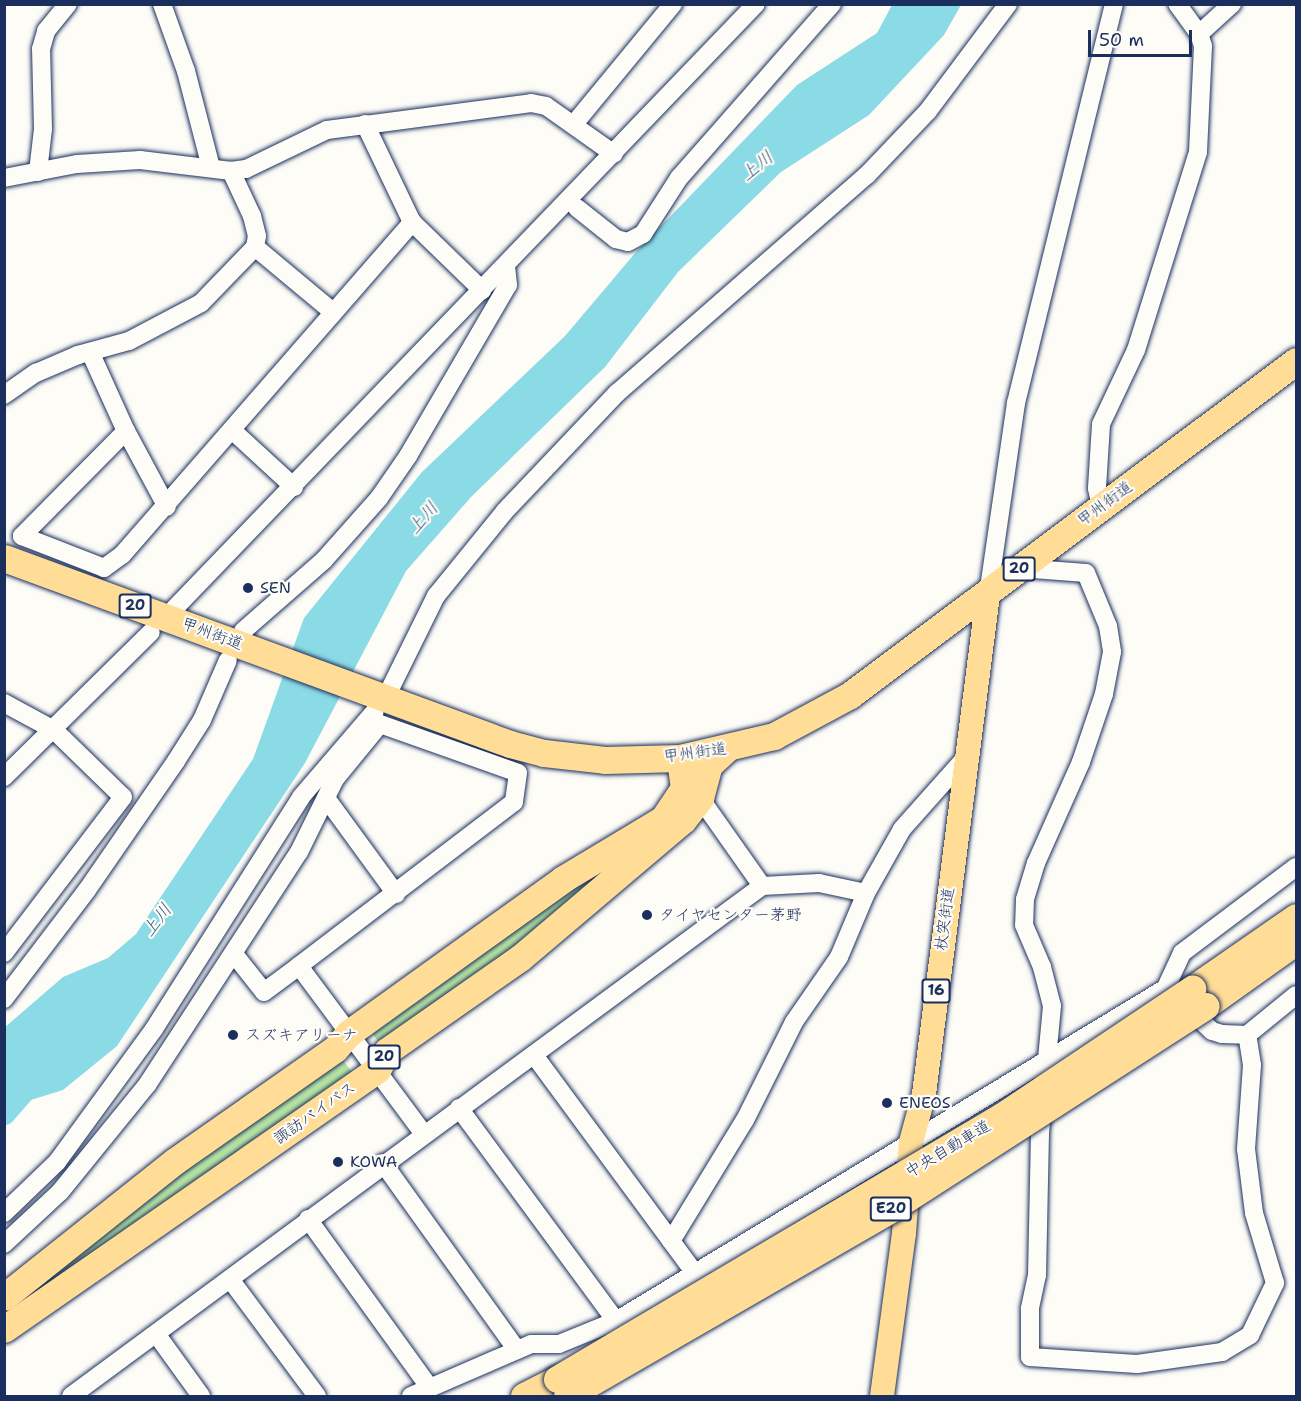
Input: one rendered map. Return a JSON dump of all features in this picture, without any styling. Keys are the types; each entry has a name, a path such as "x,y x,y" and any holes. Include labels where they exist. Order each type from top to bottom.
{"highway":[{"name":"甲州街道","path":"4,558 472,731 544,753 606,760 680,758 774,736 850,695 988,595 1101,506 1296,361"},
{"name":"諏訪バイパス","path":"4,1329 377,1070 387,1051 520,958 657,843 700,798 709,765 726,749"},
{"name":"20","path":"4,1297 175,1161 335,1049 349,1033 563,879 663,819 684,788 680,758"},
{"name":"中央自動車道","path":"524,1396 567,1392 1002,1116 1188,994 1296,917"},
{"name":"中央自動車道","path":"1188,994 1296,941"}],"main road":[{"name":"杖突街道","path":"882,1391 904,1233 911,1142 924,1094 988,595"}],"street":[{"path":"38,172 43,129 41,49 46,31 68,4"},
{"path":"162,4 186,71 211,168"},
{"path":"574,124 673,4"},
{"path":"174,609 294,487 756,4"},
{"path":"578,208 616,239 628,242 643,234 679,178 832,4"},
{"path":"4,1213 57,1162 154,1029 302,797 381,697 436,596 505,512 617,393 867,175 928,111 1008,4"},
{"path":"988,595 1016,403 1114,4"},
{"path":"1101,506 1097,488 1101,424 1136,350 1198,152 1204,60 1199,34 1177,4"},
{"path":"1199,34 1232,4"},
{"path":"4,178 77,164 140,160 231,171 246,169 327,130 531,103 546,106 614,154"},
{"path":"365,124 412,222 482,290"},
{"path":"4,395 36,373 78,355 91,354 129,341 184,315 201,303 255,247 257,236 252,216 231,171"},
{"path":"126,431 22,536 104,568 167,507 412,222"},
{"path":"255,247 333,312"},
{"path":"243,631 324,560 379,498 408,456 508,285 506,266"},
{"path":"91,354 126,431 167,507"},
{"path":"233,431 294,487"},
{"path":"1020,568 1086,573 1108,626 1112,652 1104,694 1081,762 1026,886 1024,925 1042,967 1052,1006 1051,1046 1045,1062 1037,1275 1030,1309 1030,1358 1137,1364 1222,1352 1250,1335 1275,1283 1254,1213 1246,1149 1252,1065 1247,1035"},
{"path":"4,777 151,632"},
{"path":"4,999 87,890 176,761 202,720 228,660"},
{"path":"4,703 54,730 123,796 4,953"},
{"path":"4,1244 60,1192 115,1129 234,954 299,852 335,779 380,724 518,773 514,802 396,894 264,992 234,954"},
{"path":"671,1241 745,1120 794,1022 839,957 866,893 902,829 968,755"},
{"path":"326,798 396,894"},
{"path":"700,798 762,886"},
{"path":"1296,867 1182,953 1188,994 1212,1031 1247,1035 1296,995"},
{"path":"78,1394 423,1132 534,1055 762,886 819,883 866,893"},
{"path":"299,966 423,1132"},
{"path":"411,1396 531,1344 559,1344 616,1321 696,1275 995,1088 1188,994"},
{"path":"534,1055 696,1275"},
{"path":"459,1108 616,1321"},
{"path":"383,1163 517,1350"},
{"path":"308,1219 430,1388"},
{"path":"230,1279 317,1396"},
{"path":"157,1335 201,1396"},
{"path":"559,1344 567,1392"}],"green space":[{"path":"646,837 550,924 378,1041 366,1025"},
{"path":"342,1059 355,1076 5,1322 5,1306 176,1169 289,1099"}],"water":[{"path":"892,5 961,5 944,35 869,115 781,172 678,272 605,367 472,496 406,571 305,763 117,1046 63,1090 5,1108 4,1028 63,977 108,958 136,934 253,759 304,618 422,472 565,336 636,252 797,85 877,33"}],"waterway":[{"name":"上川","path":"4,1113 32,1081"}],"place":[{"name":"SEN","path":"248,588"},
{"name":"タイヤセンター茅野","path":"647,915"},
{"name":"スズキアリーナ","path":"233,1035"},
{"name":"ENEOS","path":"887,1103"},
{"name":"KOWA","path":"338,1162"}]}
